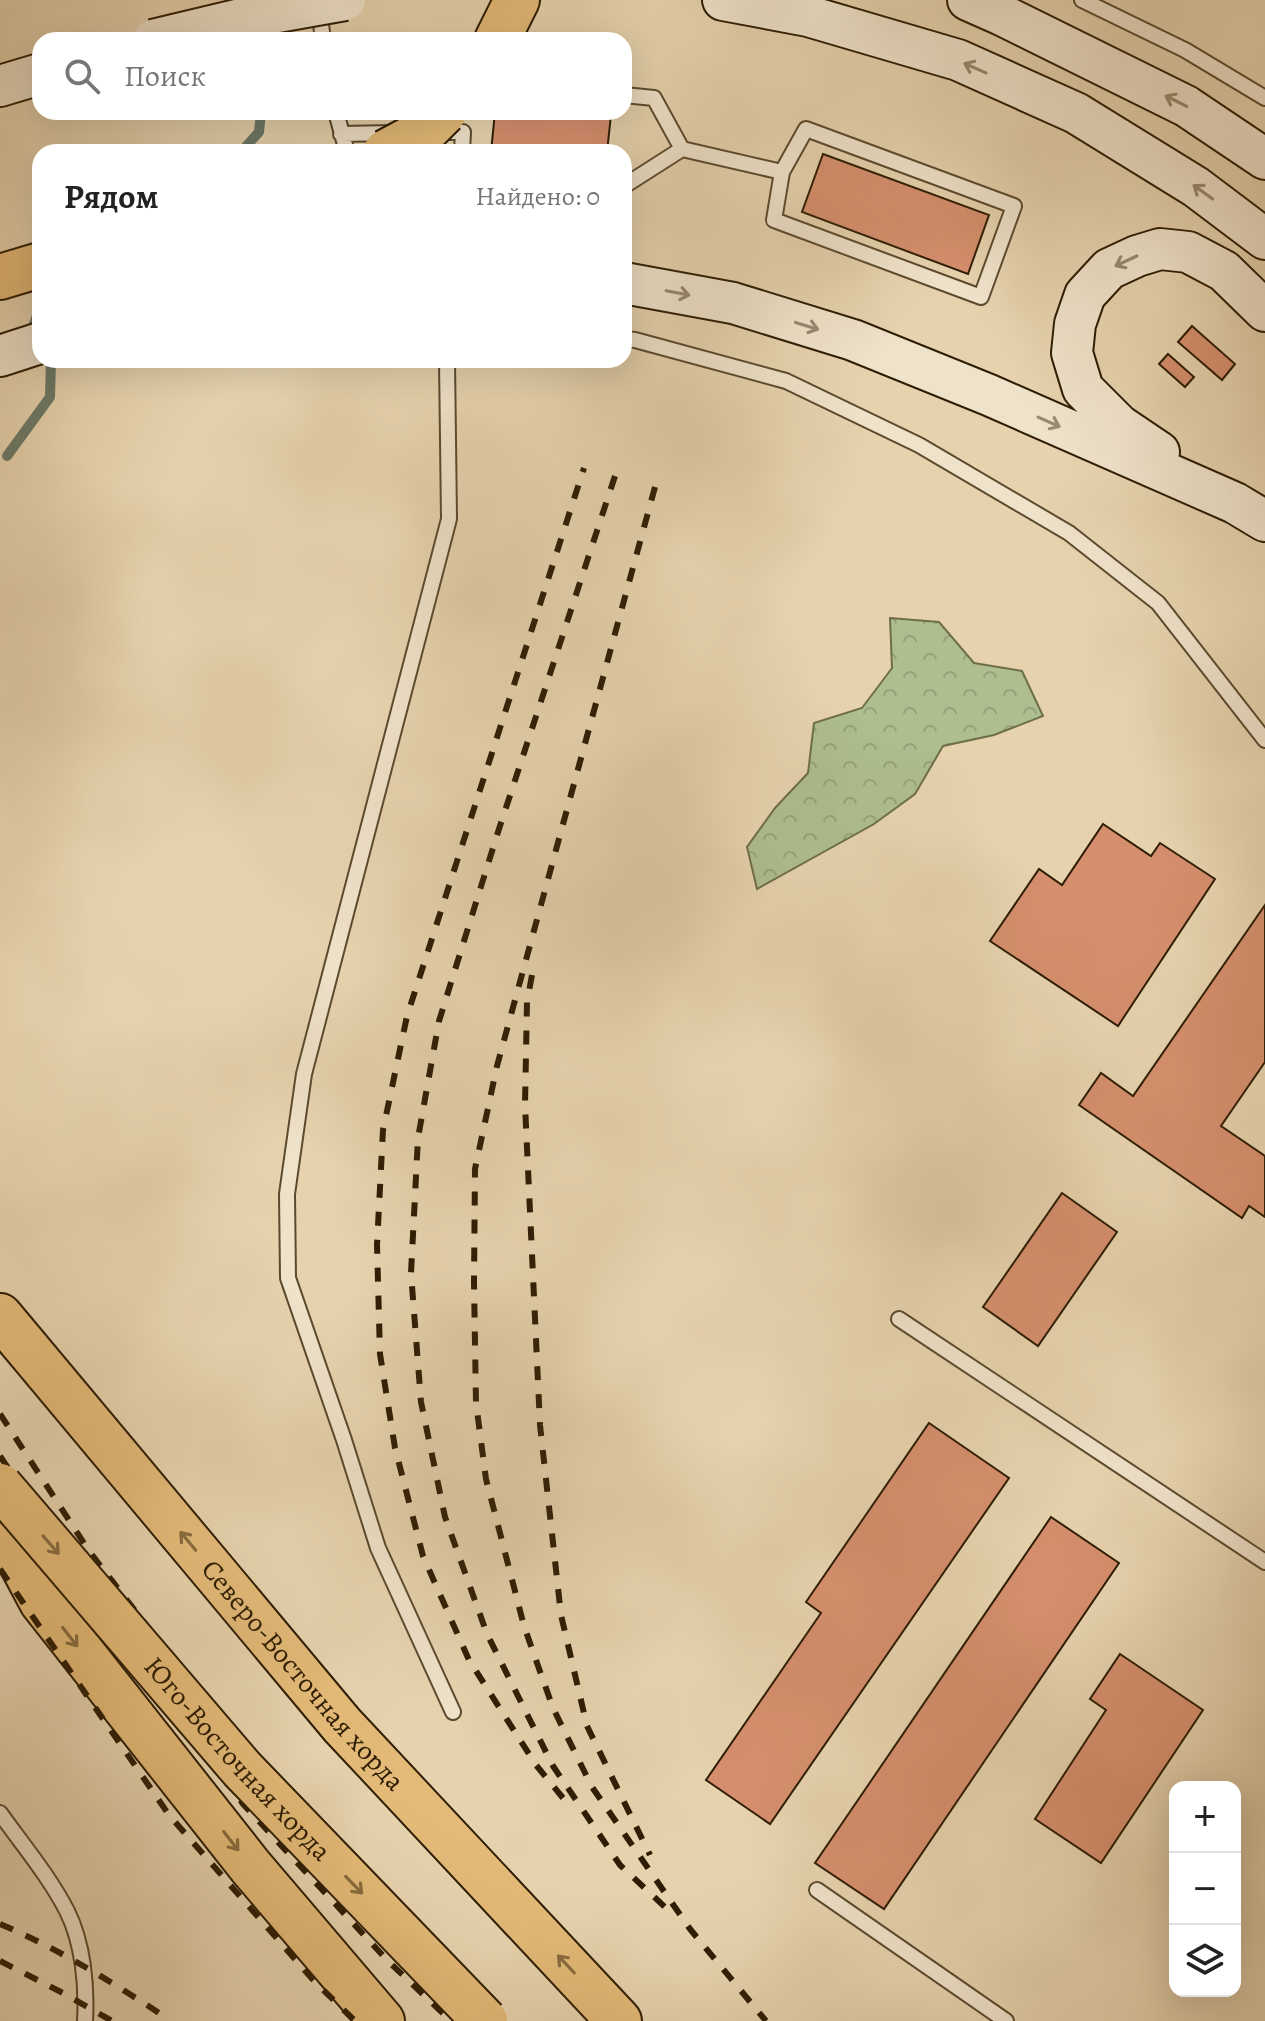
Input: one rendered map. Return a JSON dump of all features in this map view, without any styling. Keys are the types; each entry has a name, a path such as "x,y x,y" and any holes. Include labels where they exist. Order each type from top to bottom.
{"main road":[{"path":"186,32 345,0"},
{"path":"501,32 517,0"},
{"path":"723,0 808,16 958,60 1076,113 1196,187 1265,239"},
{"path":"968,0 1186,106 1265,159"},
{"path":"0,86 32,76"},
{"path":"401,144 425,131 457,122"},
{"path":"1250,512 1119,425 1083,389 1072,353 1075,324 1085,295 1109,269 1160,249 1188,252 1224,271 1265,311"},
{"path":"0,277 32,267"},
{"path":"632,284 733,303 853,340 989,395 1250,512"},
{"path":"0,356 32,346"},
{"name":"Северо-Восточная хорда","path":"0,1316 342,1725 619,2021"},
{"name":"Юго-Восточная хорда","path":"0,1486 242,1769 485,2021"},
{"path":"0,1523 42,1602 250,1866 382,2021"}],"lane":[{"path":"318,0 322,32"},
{"path":"1082,0 1185,50 1265,98"},
{"path":"632,96 654,98 682,149"},
{"path":"338,120 344,144"},
{"path":"341,134 457,122 461,144"},
{"path":"806,129 1014,206 981,297 774,220 782,172 806,129"},
{"path":"632,181 682,149 782,172"},
{"path":"632,340 786,381 919,445 1069,533 1158,603 1265,740"},
{"path":"448,368 449,519 304,1074 287,1194 288,1278 378,1548 453,1712"},
{"path":"899,1319 1265,1562"},
{"path":"0,1813 68,1913 83,1965 85,2021"},
{"path":"817,1890 1006,2021"}],"green space":[{"path":"890,618 939,622 974,663 1022,671 1043,716 994,735 943,746 915,794 874,824 757,889 747,847 775,808 808,773 814,723 862,708 892,668"}],"building":[{"path":"494,120 610,120 608,144 492,144"},
{"path":"823,154 989,215 968,274 802,212"},
{"path":"1192,326 1235,364 1222,380 1178,342"},
{"path":"1168,354 1194,377 1185,387 1159,364"},
{"path":"1103,824 1151,856 1160,843 1215,879 1118,1026 990,941 1039,869 1062,885"},
{"path":"1265,905 1265,1062 1221,1126 1265,1156 1265,1217 1249,1206 1242,1218 1079,1105 1101,1073 1133,1096"},
{"path":"1062,1193 1117,1232 1038,1346 983,1307"},
{"path":"929,1423 1009,1478 770,1824 706,1780 821,1613 806,1602"},
{"path":"1051,1517 1119,1563 884,1909 815,1863"},
{"path":"1120,1654 1203,1710 1101,1863 1035,1819 1106,1710 1090,1699"}],"waterway":[{"path":"248,144 259,132 260,120"},
{"path":"32,330 32,334"},
{"path":"7,456 50,397 51,368"}],"railway":[{"path":"563,1798 536,1765 469,1660 423,1556 395,1448 380,1354 377,1245 383,1130 407,1016 584,468"},
{"path":"615,476 439,1021 418,1138 411,1273 421,1402 445,1517 487,1634 553,1766 620,1865 666,1908"},
{"path":"655,487 497,1066 475,1169 476,1403 486,1479 524,1626 553,1708 592,1787 690,1929 766,2021"},
{"path":"532,975 527,1002 525,1105 540,1425 561,1615 587,1726 650,1855"},
{"path":"0,1414 89,1551 268,1783 388,1915 497,2021"},
{"path":"0,1456 71,1562 243,1804 388,1961 451,2021"},
{"path":"0,1569 169,1815 315,1982 355,2021"},
{"path":"0,1924 78,1963 169,2021"},
{"path":"0,1961 112,2021"}]}
